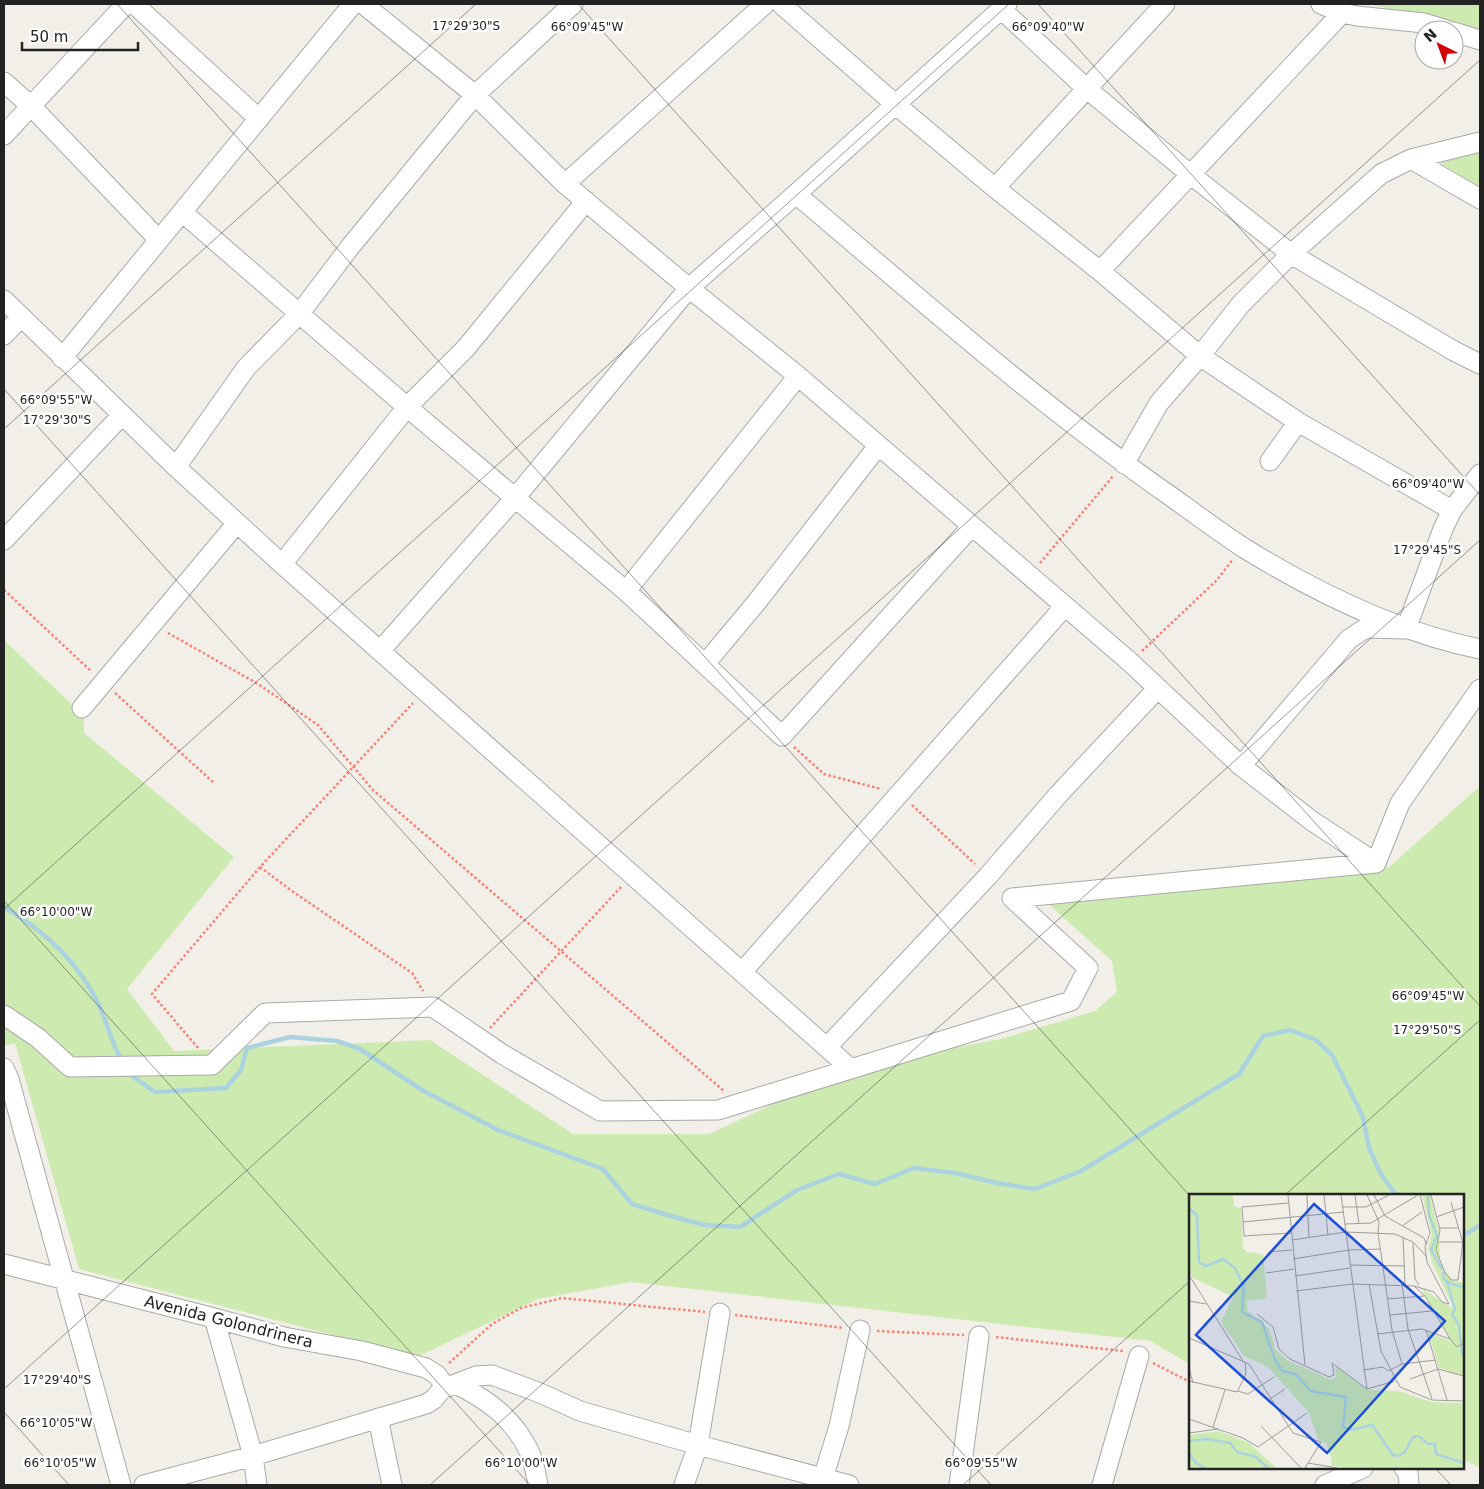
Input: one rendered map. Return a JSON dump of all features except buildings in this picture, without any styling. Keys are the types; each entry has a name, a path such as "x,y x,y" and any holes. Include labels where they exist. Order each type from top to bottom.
{"street":[{"path":"4,136 126,4"},
{"path":"134,4 259,118"},
{"path":"62,358 353,4"},
{"path":"363,4 475,95 565,184 798,376 1130,662 1242,766 1312,820 1376,863"},
{"path":"176,467 246,368 300,313 350,247 475,95 573,4"},
{"path":"565,184 765,4"},
{"path":"781,4 895,104 995,188 1100,271 1200,356 1298,422 1452,510"},
{"path":"995,188 1165,4"},
{"path":"1321,4 1342,13 1357,16 1414,22"},
{"path":"380,651 515,498 689,288 1004,7 1087,89 1291,254 1421,332 1480,364"},
{"path":"1100,271 1342,13"},
{"path":"1464,35 1480,40"},
{"path":"4,82 30,106 159,240"},
{"path":"1124,464 1159,403 1200,356 1241,304 1291,254 1381,174 1411,160 1480,142"},
{"path":"1411,160 1480,199"},
{"path":"796,194 987,356 1124,464 1244,547 1323,594 1406,629 1480,649"},
{"path":"282,564 407,407 466,348 586,201"},
{"path":"182,212 407,407 626,591 782,736 972,526"},
{"path":"4,300 176,467 282,564 851,1069"},
{"path":"4,335 21,317"},
{"path":"626,591 798,376"},
{"path":"4,540 122,415"},
{"path":"1270,461 1298,422"},
{"path":"705,664 878,446"},
{"path":"1406,629 1443,529 1452,510 1480,474"},
{"path":"82,708 237,523"},
{"path":"742,972 1065,606"},
{"path":"1242,766 1349,639 1366,628 1406,629"},
{"path":"827,1047 988,876 1058,795 1158,688"},
{"path":"1376,863 1400,803 1480,689"},
{"path":"4,1015 38,1038 70,1067 212,1065 265,1013 433,1008 502,1054 600,1112 718,1110 1071,1001 1088,968 1012,898 1376,863"},
{"path":"4,1068 9,1079 121,1485"},
{"name":"Avenida Golondrinera","path":"4,1264 284,1338 362,1351 426,1368 445,1383 475,1393 497,1408 518,1431 530,1453 538,1485"},
{"path":"684,1485 698,1445 720,1313"},
{"path":"214,1318 253,1456 257,1485"},
{"path":"822,1482 839,1426 860,1330"},
{"path":"959,1485 979,1336"},
{"path":"1102,1485 1139,1356"},
{"path":"144,1485 253,1456 426,1404 434,1398 445,1383 476,1376 492,1375 540,1393 580,1411 822,1482 849,1485"},
{"path":"378,1418 392,1485"},
{"path":"1325,1485 1361,1469"},
{"path":"1405,1469 1408,1472 1409,1485"}],"path":[{"path":"1029,575 1124,464"},
{"path":"1130,662 1217,580 1244,547"},
{"path":"152,624 258,684 318,725 374,790 739,1104"},
{"path":"212,1065 152,994 260,867 424,691"},
{"path":"782,736 824,774 900,794 988,876"},
{"path":"260,867 412,973 433,1008"},
{"path":"480,1039 632,875"},
{"path":"445,1383 464,1348 492,1324 521,1308 562,1298 646,1305 860,1330 979,1336 1117,1349 1139,1356 1189,1381"}],"green space":[{"path":"1369,4 1480,4 1480,30 1464,26 1464,20 1437,20"},
{"path":"1480,151 1480,187 1440,163"},
{"path":"4,640 84,716 84,733 234,857 127,989 174,1051 430,1040 573,1134 709,1134 773,1104 903,1057 1001,1039 1095,1011 1117,992 1112,961 1046,902 1389,867 1480,786 1480,1467 1464,1460 1464,1194 1189,1194 1189,1363 1150,1341 631,1282 538,1299 417,1357 79,1269 15,1043 4,1046"}],"waterway":[{"path":"4,907 46,937 81,975 99,1005 122,1061"},
{"path":"129,1072 155,1092 226,1088 241,1070 247,1048 290,1037 337,1041 360,1049 422,1090 498,1130 603,1169 632,1204 705,1225 740,1227 797,1190 839,1174 875,1184 914,1168 955,1173 997,1183 1035,1189 1081,1171 1239,1074 1263,1036 1290,1030 1316,1040 1332,1055 1363,1117 1369,1148 1381,1174 1395,1194"},
{"path":"1464,1233 1468,1233 1480,1225"}]}
